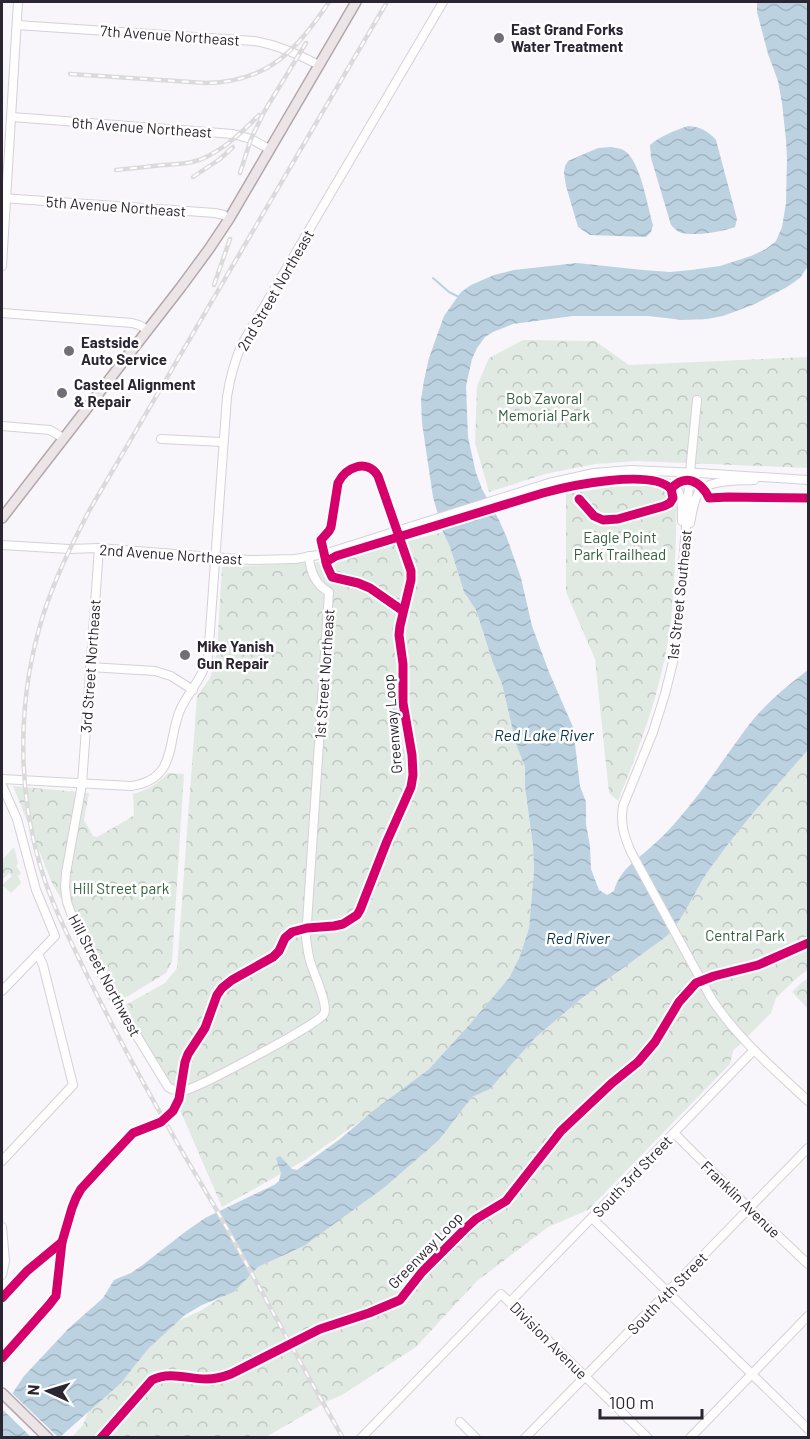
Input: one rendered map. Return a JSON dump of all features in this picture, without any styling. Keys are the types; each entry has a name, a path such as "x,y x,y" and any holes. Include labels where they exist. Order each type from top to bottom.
{"main road":[{"path":"2,518 188,278 229,219 356,2"},
{"path":"2,1393 48,1437"}],"street":[{"path":"2,266 4,199 12,117 18,2"},
{"name":"2nd Street Northeast","path":"82,784 131,786 154,777 167,762 178,717 184,702 203,672 208,658 223,442 229,384 236,358 242,344 443,2"},
{"name":"7th Avenue Northeast","path":"17,25 254,41 290,50 318,65"},
{"name":"6th Avenue Northeast","path":"12,117 233,134 251,139 269,149"},
{"name":"5th Avenue Northeast","path":"4,199 215,213 229,219"},
{"path":"2,313 132,323 148,330"},
{"name":"1st Street Southeast","path":"697,400 675,654 653,732 623,806 625,838 722,1016 808,1101"},
{"path":"2,426 51,430 63,438"},
{"path":"161,438 223,442"},
{"path":"631,474 690,472 808,480"},
{"name":"2nd Avenue Northeast","path":"2,545 69,549 99,548 267,560 309,556 324,554 549,483 594,474 631,474"},
{"path":"631,474 666,482 679,492 684,551"},
{"path":"684,551 694,504 703,488 711,484 779,478"},
{"name":"3rd Street Northeast","path":"82,784 99,548"},
{"name":"1st Street Northeast","path":"309,556 310,567 315,578 322,588 329,592 306,938 325,1010"},
{"path":"90,667 155,671 171,676 193,690"},
{"path":"2,779 82,784"},
{"name":"Hill Street Northwest","path":"82,784 66,873 67,902 73,919 112,995 168,1087 181,1091 197,1086 318,1020 325,1010"},
{"path":"2,785 16,819 36,890 55,936 2,992"},
{"path":"2,1161 72,1087 73,1082 43,965 38,954"},
{"name":"South 3rd Street","path":"510,1302 754,1050"},
{"name":"Franklin Avenue","path":"674,1133 808,1264"},
{"name":"South 4th Street","path":"525,1437 808,1148"},
{"path":"592,1218 808,1430"},
{"path":"2,1227 5,1261 2,1275"},
{"name":"Division Avenue","path":"361,1437 501,1294 648,1437"},
{"path":"690,1437 808,1316"},
{"path":"460,1422 476,1437"}],"green space":[{"name":"Bob Zavoral Memorial Park","path":"523,340 595,341 629,365 808,357 808,468 637,461 595,464 545,474 489,492 475,443 477,386 489,358"},
{"name":"Eagle Point Park Trailhead","path":"658,485 668,489 677,500 669,638 651,712 618,801 609,793 595,659 566,592 566,494 610,487"},
{"path":"443,532 464,592 476,610 502,684 516,744 525,767 534,870 529,928 520,956 509,978 429,1069 305,1160 222,1207 171,1089 124,1006 165,983 177,968 197,696 210,678 215,663 222,567 326,562"},
{"name":"Central Park","path":"808,750 808,970 776,998 771,1013 733,1051 730,1064 588,1210 548,1227 477,1281 416,1347 342,1395 266,1437 71,1438 83,1425 88,1412 127,1376 149,1348 178,1321 234,1292 258,1267 304,1246 385,1187 439,1140 472,1097 490,1089 535,1038 582,998 667,936 680,920 705,875 722,852"},
{"name":"Hill Street park","path":"168,773 184,774 172,961 166,973 120,1001 52,883 13,786 89,793 84,820 93,836 97,837 134,815 133,794 152,786"},
{"path":"14,847 18,863 16,866 21,873 18,876 15,874 12,876 9,873 2,880 2,860"},
{"path":"15,873 21,883 11,893 2,885"},
{"path":"808,979 808,1009 792,992"}],"water":[{"path":"757,2 808,2 808,266 800,278 787,287 755,304 723,316 683,320 648,316 573,316 513,324 493,332 485,337 472,359 466,386 468,437 476,473 507,538 521,578 532,626 573,727 580,786 586,802 591,869 599,890 607,895 614,891 625,871 685,812 759,713 782,690 808,670 808,750 722,852 705,875 680,920 667,936 582,998 535,1038 490,1089 472,1097 439,1140 385,1187 304,1246 258,1267 234,1292 202,1305 185,1315 149,1348 121,1383 60,1437 2,1438 2,1409 24,1376 69,1328 103,1298 114,1280 131,1273 205,1218 274,1185 279,1181 281,1173 276,1158 280,1156 292,1169 297,1170 340,1139 429,1069 509,978 520,956 529,928 534,870 525,767 516,744 502,684 476,610 464,592 433,497 422,423 421,400 429,358 444,316 461,292 494,275 514,270 577,263 670,272 691,270 720,266 751,256 776,241 782,227 786,203 786,140 778,81 768,54 757,12"},
{"path":"688,126 704,130 716,140 737,219 735,227 691,234 679,232 671,225 651,158 650,145"},
{"path":"611,147 625,151 631,157 639,174 653,225 646,237 590,235 578,227 566,186 565,166 568,161 598,148"}],"pier":[{"path":"10,1391 58,1437 31,1437 2,1409 2,1404"}],"waterway":[{"path":"433,278 449,292 459,297"}],"railway":[{"path":"70,74 206,83 247,77 279,60 305,35 329,2"},
{"path":"343,1438 223,1220 141,1078 61,920 44,879 33,837 24,779 23,749 31,661 48,601 60,570 89,511 387,2"},
{"path":"240,173 251,139 264,112 306,43"},
{"path":"116,170 186,163 203,159 229,143 259,115"},
{"path":"193,177 233,147"},
{"path":"214,285 230,239"}],"cycle path":[{"name":"Greenway Loop","path":"2,1358 56,1296 62,1242 72,1208 81,1189 133,1133 161,1122 173,1111 179,1099 188,1054 205,1028 217,995 222,988 273,957 279,951 285,938 292,932 343,924 357,915 411,787 412,755 403,703 403,664 399,635 411,571 378,476 368,467 351,469 338,483 331,527 321,540 327,566 332,577 370,588 403,611"},
{"path":"326,562 336,556 571,486 629,479 661,483 671,489"},
{"path":"671,489 676,484 687,480 702,487 709,498 808,498"},
{"path":"579,499 594,516 603,520 618,519 670,503 673,498 671,489"},
{"name":"Greenway Loop","path":"101,1438 152,1380 166,1376 206,1379 228,1375 320,1329 400,1300 422,1272 466,1228 476,1219 506,1201 561,1131 638,1062 655,1042 679,1002 696,983 758,965 808,943"},
{"path":"2,1298 27,1271 62,1242"}],"place":[{"name":"East Grand Forks Water Treatment","path":"499,38"},
{"name":"Eastside Auto Service","path":"69,351"},
{"name":"Casteel Alignment & Repair","path":"62,393"},
{"name":"Mike Yanish Gun Repair","path":"185,655"}],"water label":[{"name":"Red Lake River","path":"544,734"},
{"name":"Red River","path":"578,937"}]}
